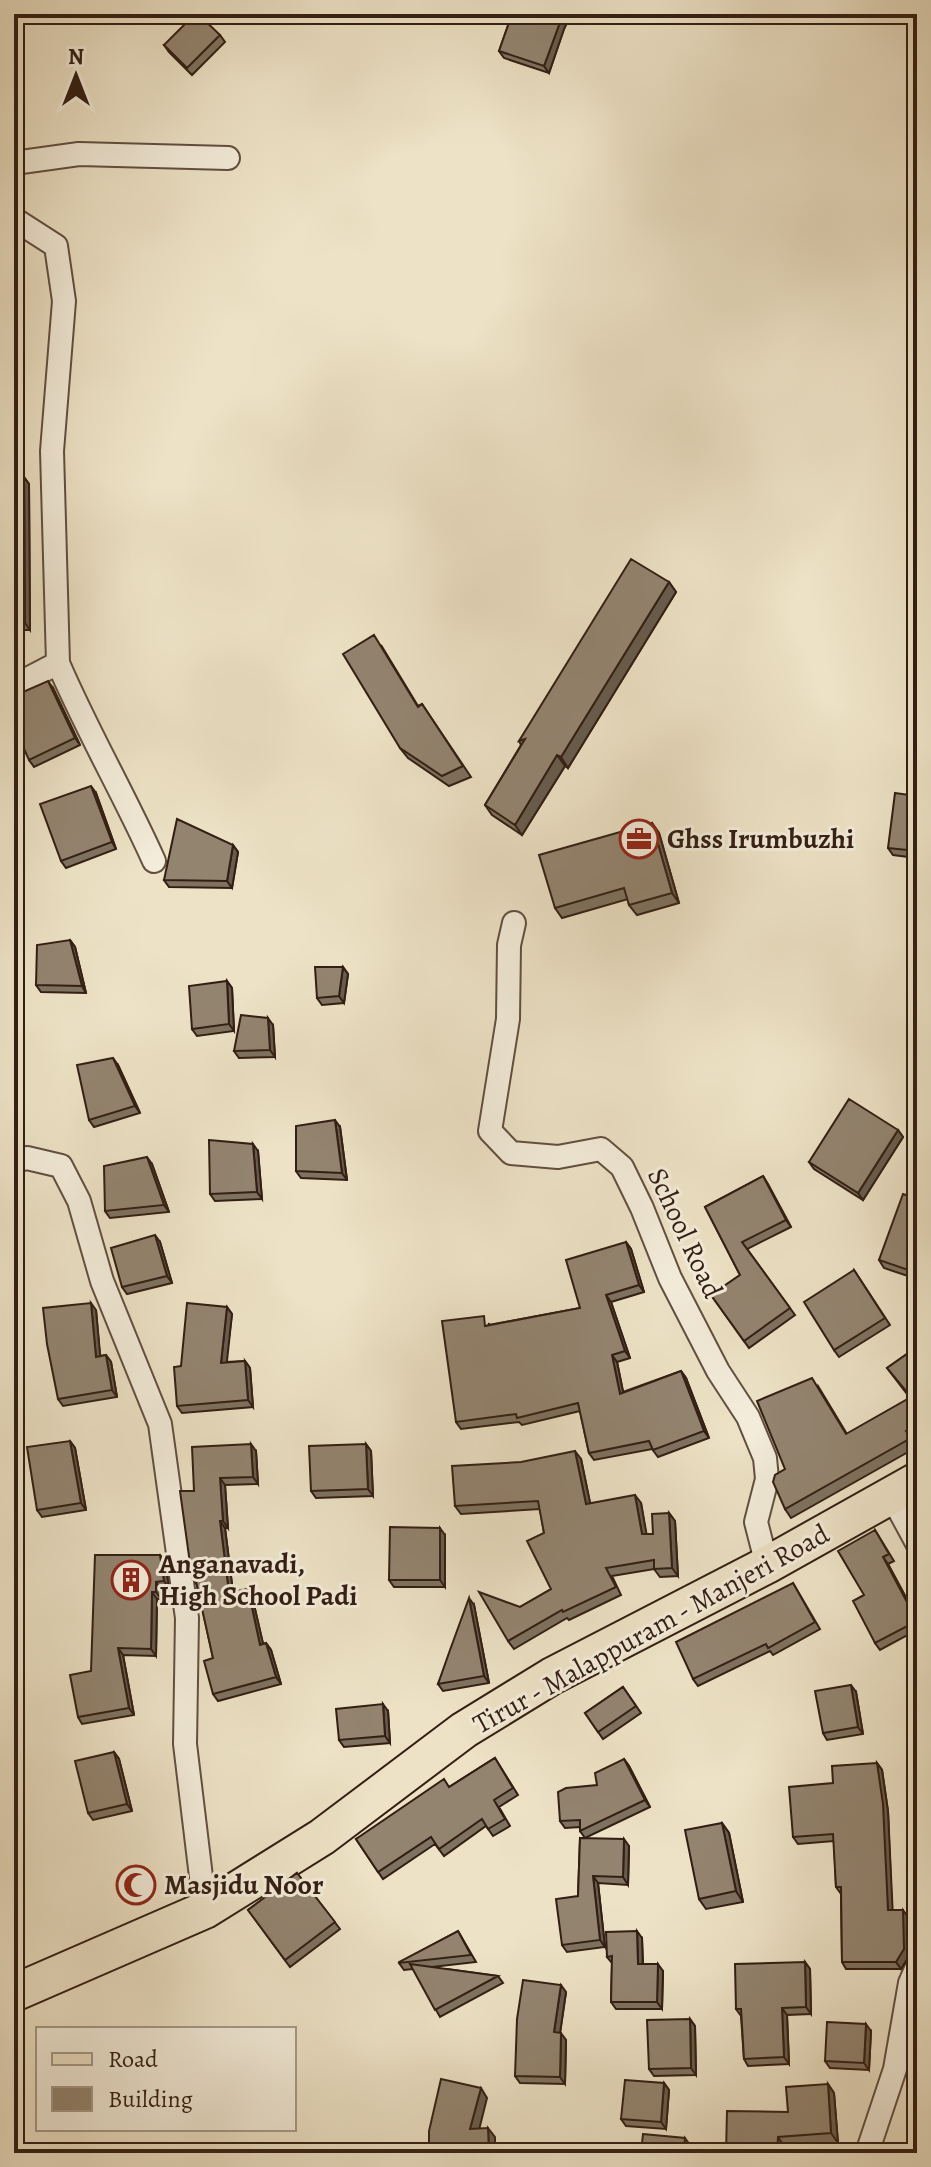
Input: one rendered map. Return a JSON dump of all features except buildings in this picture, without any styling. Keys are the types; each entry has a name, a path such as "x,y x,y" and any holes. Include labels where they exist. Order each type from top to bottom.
{"main road":[{"name":"Tirur - Malappuram - Manjeri Road","path":"14,1993 205,1910 322,1837 464,1730 552,1676 767,1565 904,1489"}],"street":[{"path":"14,163 79,154 228,158"},
{"path":"14,219 56,246 64,301 52,451 58,663 77,709 129,805 154,861"},
{"path":"14,686 58,663"},
{"name":"School Road","path":"514,923 509,945 508,1019 490,1131 511,1153 558,1157 601,1149 622,1167 670,1278 718,1371 748,1417 765,1458 767,1479 756,1522 767,1565"},
{"path":"14,1161 27,1158 61,1166 79,1201 102,1281 160,1424 187,1618 185,1744 205,1910"},
{"path":"904,1489 917,1543"},
{"path":"867,2153 895,2069 910,1983 917,1967"}],"place":[{"name":"Ghss Irumbuzhi","path":"639,839"},
{"name":"Anganavadi, High School Padi","path":"131,1580"},
{"name":"Masjidu Noor","path":"136,1885"}]}
